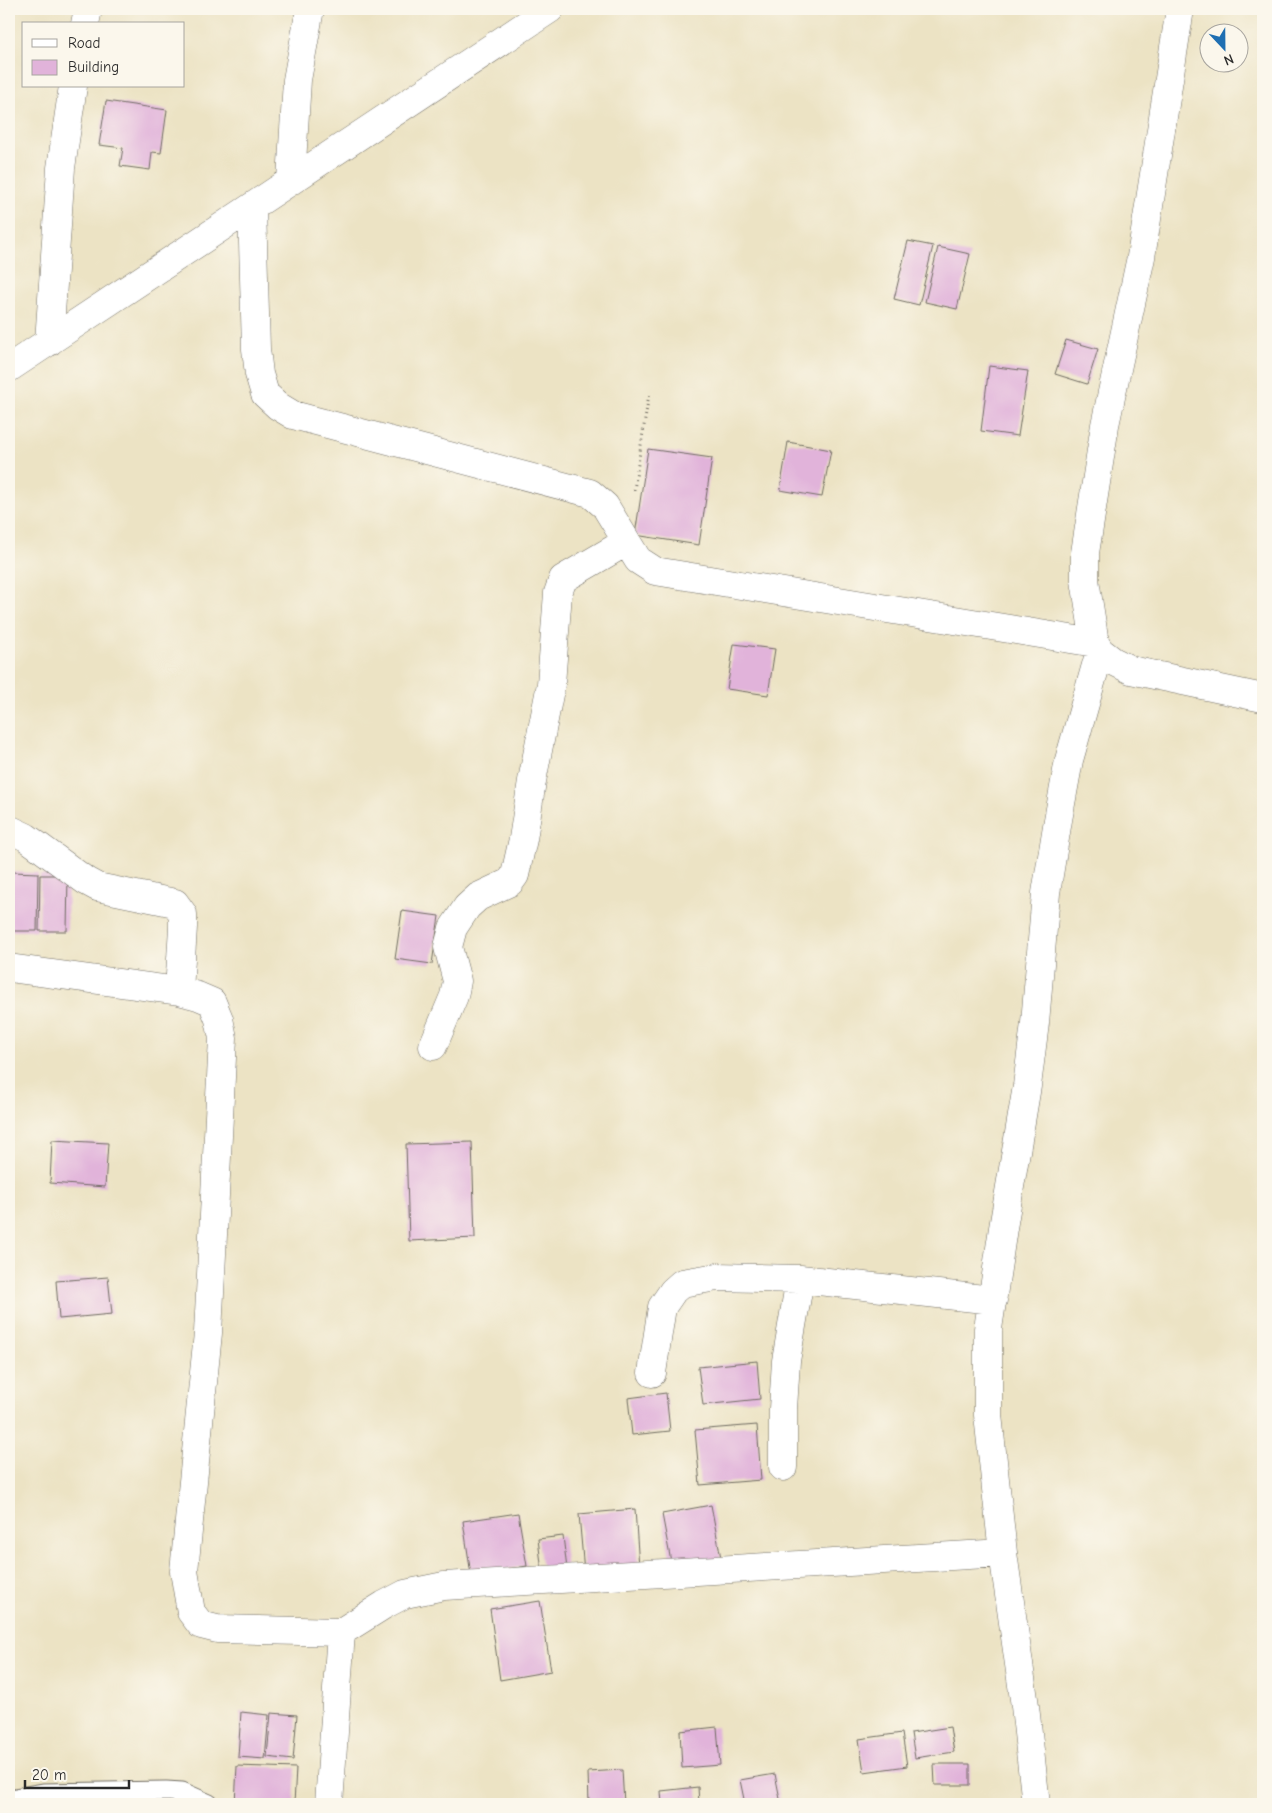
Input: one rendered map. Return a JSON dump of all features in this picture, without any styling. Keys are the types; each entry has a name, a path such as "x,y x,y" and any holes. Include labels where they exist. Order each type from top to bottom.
{"street":[{"path":"85,22 88,9"},
{"path":"291,180 297,80 310,9"},
{"path":"9,368 550,9"},
{"path":"1036,1804 1025,1706 1003,1553 988,1416 988,1329 1027,1086 1035,1023 1046,893 1069,760 1098,647 1085,580 1085,553 1105,425 1141,257 1180,9"},
{"path":"49,342 61,168 73,88"},
{"path":"252,207 256,349 259,374 264,394 278,406 293,415 590,493 605,506 638,560 655,571 1098,647 1113,662 1131,670 1263,698"},
{"path":"433,1046 454,996 457,981 448,947 453,928 467,907 478,897 510,882 515,875 551,684 558,593 563,579 626,542"},
{"path":"9,829 26,837 96,887 175,902 182,914 183,927 179,991"},
{"path":"9,968 179,991 212,1002 220,1019 223,1038 208,1333 184,1571 191,1612 201,1625 217,1629 340,1632 405,1594 444,1586 1003,1553"},
{"path":"652,1373 662,1307 672,1291 682,1283 717,1277 800,1279 992,1300"},
{"path":"783,1467 783,1409 786,1361 800,1279"},
{"path":"329,1804 340,1632"}],"lane":[{"path":"9,1802 20,1797 42,1793 166,1791 182,1792 209,1804"}],"path":[{"path":"626,542 649,394"}],"building":[{"path":"106,101 167,110 161,153 152,152 150,170 120,166 123,148 99,145"},
{"path":"908,241 933,246 919,305 894,299"},
{"path":"938,247 970,254 957,309 925,302"},
{"path":"1066,340 1098,349 1087,384 1055,374"},
{"path":"989,366 1028,371 1018,436 981,431"},
{"path":"788,442 831,450 822,497 780,490"},
{"path":"648,449 712,458 699,545 635,535"},
{"path":"734,644 775,649 768,695 727,689"},
{"path":"12,872 38,873 37,931 10,931"},
{"path":"40,875 68,875 67,931 39,931"},
{"path":"402,911 439,916 432,964 395,959"},
{"path":"52,1140 108,1143 105,1187 50,1183"},
{"path":"472,1142 475,1238 409,1241 406,1144"},
{"path":"108,1277 112,1314 59,1319 56,1281"},
{"path":"757,1361 760,1399 703,1405 698,1367"},
{"path":"666,1393 670,1431 632,1435 628,1398"},
{"path":"757,1425 761,1480 700,1485 695,1430"},
{"path":"711,1505 721,1558 672,1567 662,1514"},
{"path":"635,1509 639,1567 584,1572 579,1514"},
{"path":"518,1513 527,1566 471,1575 463,1521"},
{"path":"563,1536 567,1569 542,1572 538,1539"},
{"path":"540,1601 551,1671 500,1680 490,1609"},
{"path":"241,1712 269,1715 265,1759 238,1757"},
{"path":"271,1713 297,1715 293,1760 267,1757"},
{"path":"717,1727 720,1765 682,1768 680,1731"},
{"path":"950,1727 954,1752 915,1758 911,1733"},
{"path":"902,1733 907,1766 864,1772 859,1739"},
{"path":"934,1764 970,1764 970,1785 935,1785"},
{"path":"237,1766 296,1768 294,1804 235,1804"},
{"path":"622,1770 624,1804 589,1804 588,1772"},
{"path":"775,1774 781,1804 745,1804 740,1780"},
{"path":"698,1787 699,1804 662,1804 661,1791"}]}
